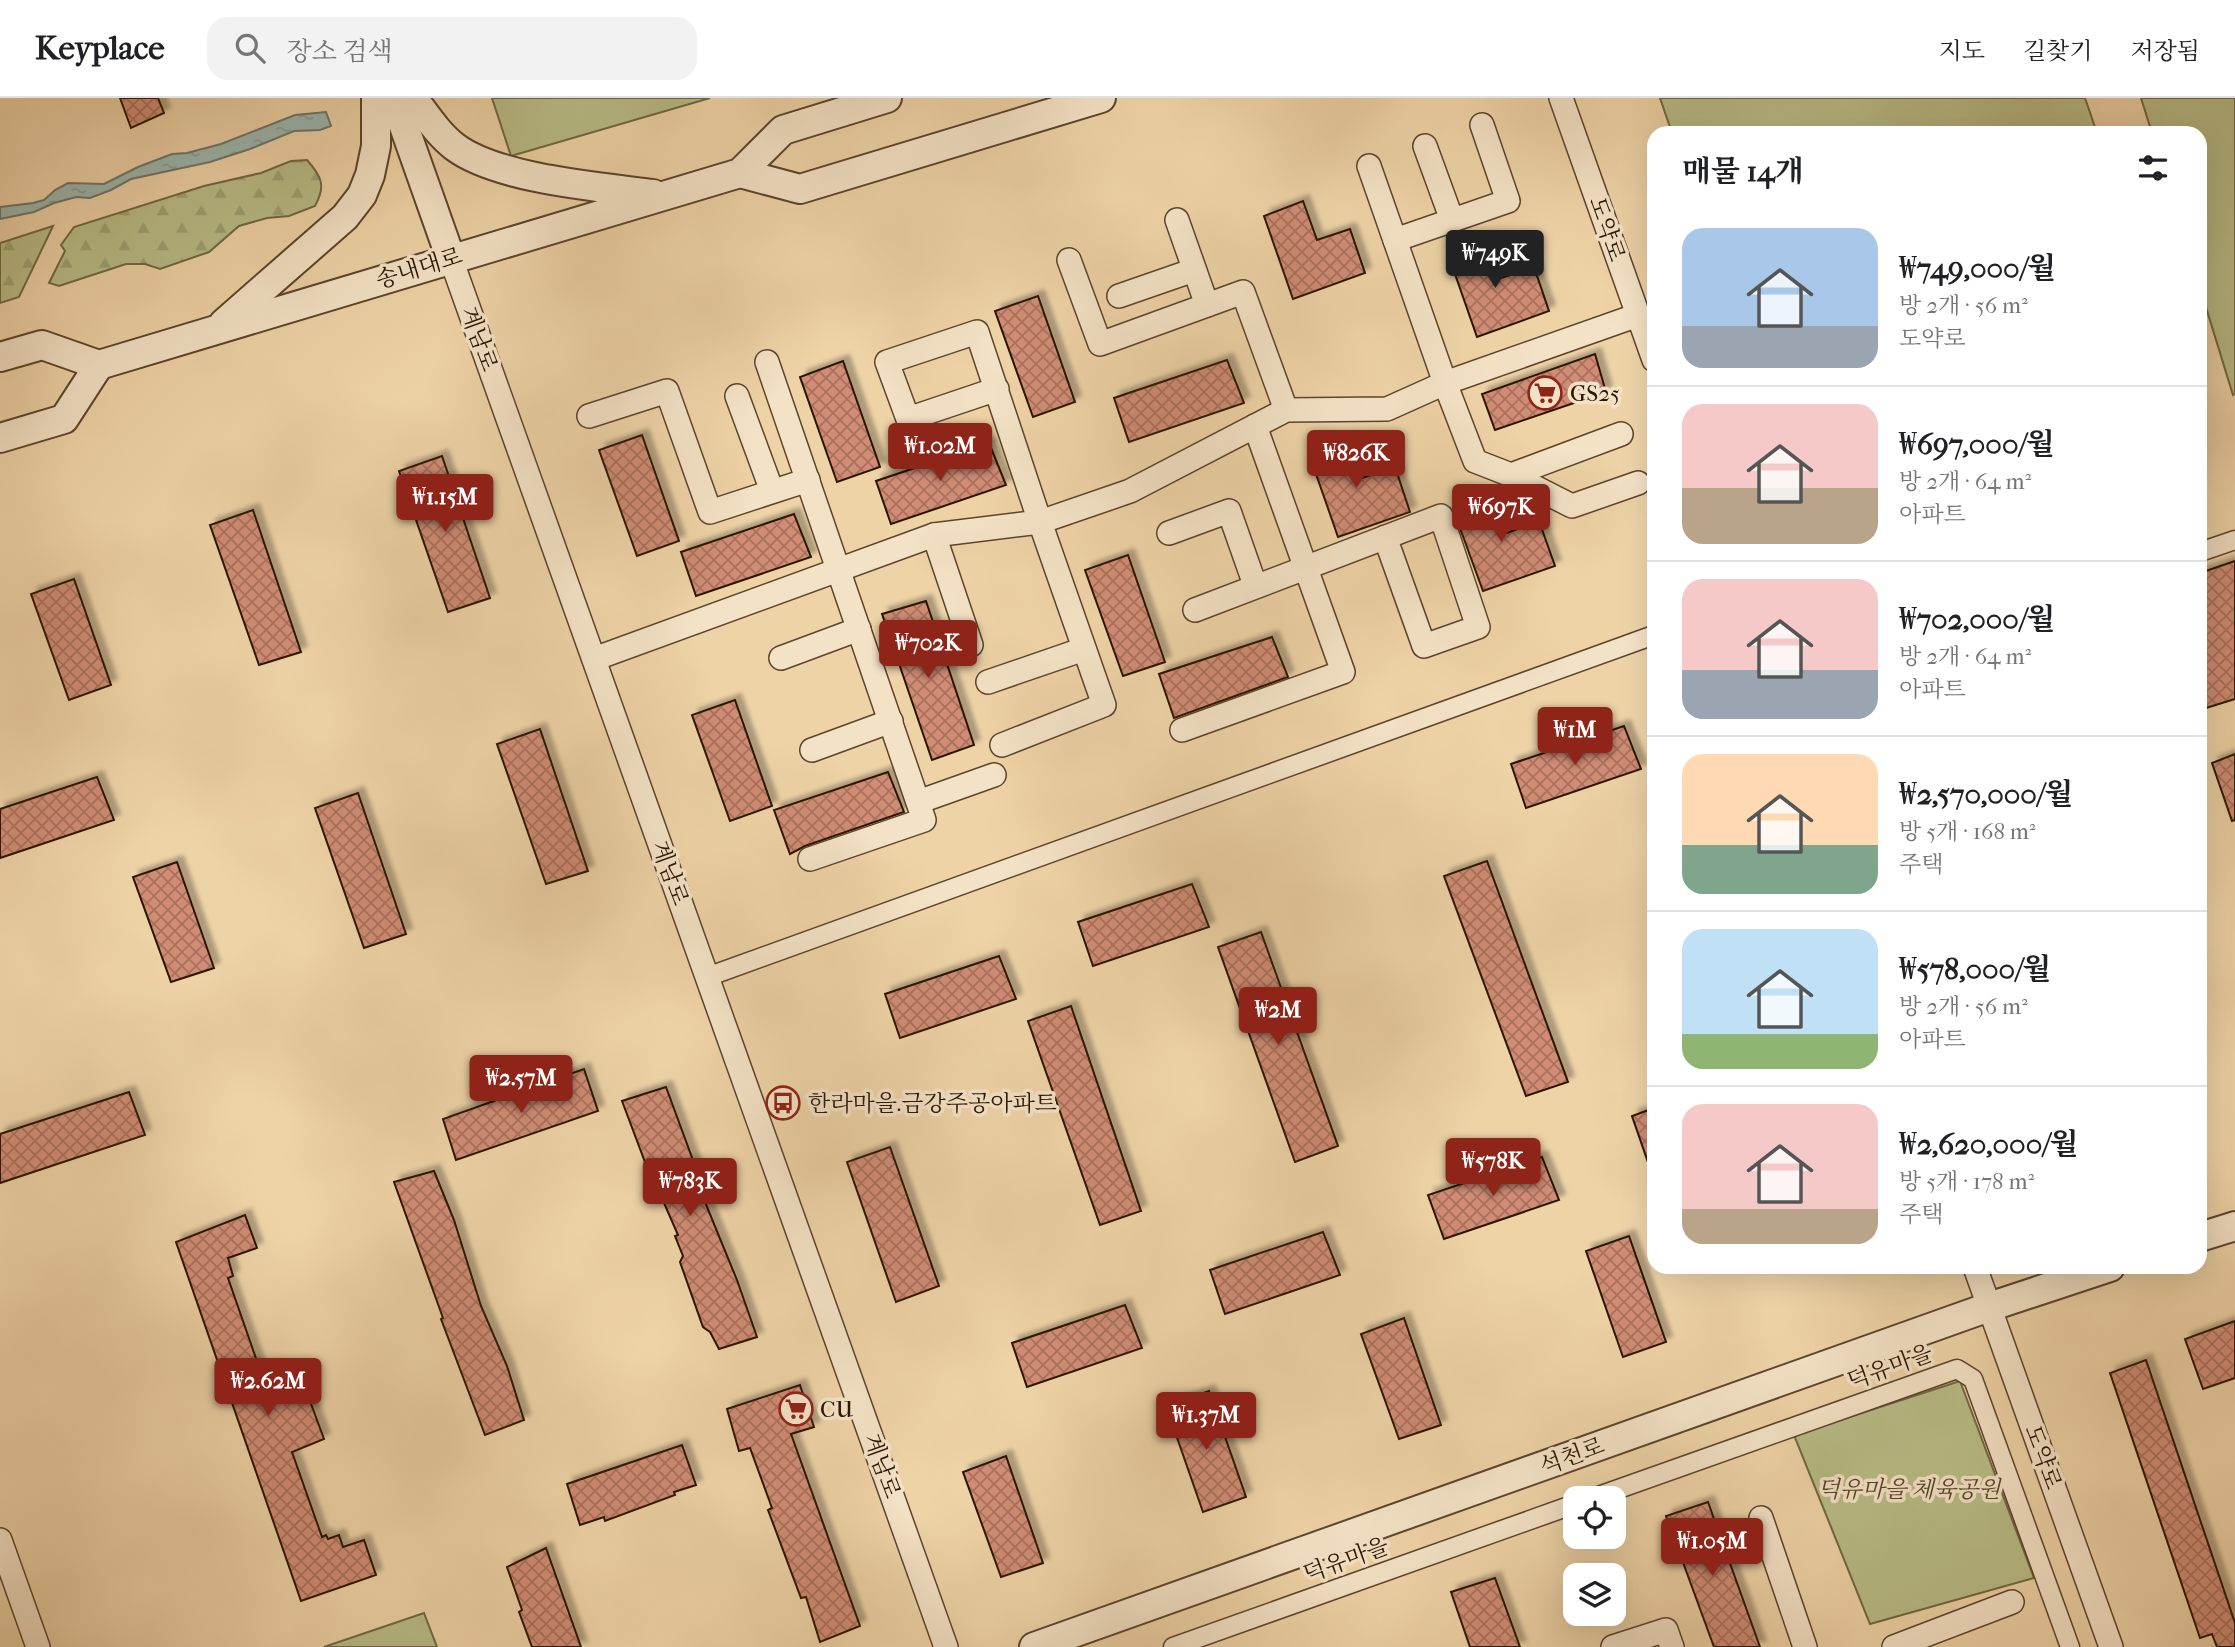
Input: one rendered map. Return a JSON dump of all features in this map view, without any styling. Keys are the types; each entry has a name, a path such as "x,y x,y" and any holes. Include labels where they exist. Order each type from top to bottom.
{"street":[{"path":"217,330 345,217 362,195 370,175 376,146 376,98"},
{"name":"계남로","path":"394,98 946,1647"},
{"path":"413,98 434,127 455,147 475,158 509,170 562,181 663,195"},
{"name":"송내대로","path":"99,365 740,173 782,130 887,98"},
{"path":"740,173 800,189 1101,98"},
{"name":"도약로","path":"1561,98 1647,340"},
{"path":"1395,240 1508,201 1482,125"},
{"path":"1425,146 1452,220"},
{"path":"1369,166 1475,461 1511,475 1572,506 1637,483"},
{"path":"1177,220 1207,305"},
{"path":"1069,260 1100,344 1244,292 1286,410"},
{"path":"1119,296 1194,270"},
{"path":"594,659 934,535 1040,522 1130,491 1286,410 1387,409 1445,383 1638,315"},
{"path":"997,389 908,419 887,362 977,332 997,389 1040,522 1104,705 1002,745"},
{"path":"0,358 42,345 99,365 64,419 0,438"},
{"path":"767,362 924,820 810,859"},
{"path":"589,416 667,391 710,512 808,480"},
{"path":"737,396 772,491"},
{"path":"1182,730 1343,672 1255,426"},
{"path":"1511,475 1621,434"},
{"path":"1169,533 1229,511 1255,585"},
{"path":"1195,610 1255,585 1441,516 1478,628 1424,646 1385,537"},
{"path":"934,535 971,645"},
{"path":"2207,550 2235,540"},
{"path":"781,658 859,629"},
{"path":"707,977 1647,638"},
{"path":"988,682 1084,649"},
{"path":"812,750 891,721"},
{"path":"918,802 994,775"},
{"path":"2207,1235 2235,1226"},
{"name":"도약로","path":"1977,1274 2111,1647"},
{"name":"석천로","path":"1034,1647 1989,1307 2089,1274"},
{"name":"덕유마을","path":"1626,1486 1957,1369 1973,1379 2070,1647"},
{"name":"덕유마을","path":"1173,1647 1563,1508"},
{"path":"1761,1518 1805,1647"},
{"path":"0,1540 38,1647"},
{"path":"1894,1647 2012,1602"},
{"path":"1613,1647 1666,1630 1672,1647"}],"green space":[{"path":"492,98 710,98 511,156"},
{"path":"1660,98 2085,98 2095,126 1670,126"},
{"path":"2141,98 2235,98 2233,395 2207,311 2207,126 2150,126"},
{"path":"307,160 321,182 315,206 289,216 267,218 239,226 209,252 160,269 145,264 126,264 59,286 49,283 65,251 61,245 74,227 204,186 261,173 291,161"},
{"path":"53,226 19,297 0,303 0,243"},
{"name":"덕유마을 체육공원","path":"1960,1381 2034,1578 1870,1624 1794,1435"},
{"path":"424,1613 437,1647 324,1647"}],"water":[{"path":"326,112 331,126 320,130 294,131 210,162 131,179 90,198 76,197 34,212 0,219 0,207 44,200 68,183 104,184 172,154 221,144 295,115"}],"building":[{"path":"120,98 158,98 164,113 131,128"},
{"path":"1303,201 1317,240 1350,229 1365,273 1293,299 1264,216"},
{"path":"1487,239 1501,278 1534,267 1549,311 1477,337 1448,254"},
{"path":"1038,296 1075,402 1033,417 995,311"},
{"path":"1595,354 1606,392 1495,430 1482,394"},
{"path":"1227,360 1244,403 1129,442 1114,398"},
{"path":"843,361 880,467 837,482 800,377"},
{"path":"642,435 679,541 637,556 599,450"},
{"path":"1348,439 1362,478 1395,467 1410,512 1338,537 1309,454"},
{"path":"989,443 1006,485 891,524 876,481"},
{"path":"442,456 490,598 448,612 399,471"},
{"path":"1493,493 1507,533 1539,521 1555,566 1483,591 1453,509"},
{"path":"253,510 301,652 259,665 210,525"},
{"path":"794,514 811,557 696,596 681,552"},
{"path":"1128,555 1165,662 1123,676 1085,570"},
{"path":"2235,561 2235,699 2207,708 2207,571"},
{"path":"74,579 111,685 69,700 31,594"},
{"path":"926,601 974,745 932,760 882,614"},
{"path":"1272,637 1288,677 1174,718 1159,674"},
{"path":"735,700 772,806 730,821 692,715"},
{"path":"1624,726 1641,769 1526,808 1511,764"},
{"path":"540,729 588,871 546,884 497,744"},
{"path":"2235,754 2235,820 2232,821 2212,763"},
{"path":"888,772 904,812 805,846 790,854 774,810"},
{"path":"97,777 114,820 0,858 0,809"},
{"path":"358,793 406,934 364,948 315,808"},
{"path":"1487,861 1568,1082 1526,1096 1444,876"},
{"path":"177,862 214,968 171,982 133,877"},
{"path":"1192,884 1209,927 1093,966 1078,922"},
{"path":"1261,932 1338,1146 1295,1162 1218,947"},
{"path":"999,956 1016,999 900,1038 885,994"},
{"path":"1071,1006 1141,1211 1100,1225 1028,1021"},
{"path":"584,1069 598,1111 456,1160 443,1119"},
{"path":"666,1087 708,1201 705,1202 757,1337 719,1349 710,1332 703,1327 680,1262 683,1256 675,1236 678,1235 661,1196 657,1194 622,1101"},
{"path":"129,1092 145,1135 0,1183 0,1134"},
{"path":"1647,1111 1647,1159 1632,1116"},
{"path":"890,1147 939,1286 896,1302 847,1162"},
{"path":"1542,1157 1559,1200 1444,1239 1428,1195"},
{"path":"434,1171 454,1220 481,1306 507,1366 524,1420 485,1435 441,1319 443,1318 394,1182"},
{"path":"245,1215 257,1248 228,1258 233,1276 228,1278 266,1387 280,1381 285,1391 304,1385 324,1439 292,1452 322,1537 326,1535 328,1539 339,1535 343,1547 364,1540 376,1575 301,1601 176,1242"},
{"path":"1323,1232 1340,1275 1225,1314 1210,1270"},
{"path":"1629,1236 1666,1342 1623,1357 1586,1251"},
{"path":"1125,1305 1142,1348 1027,1387 1012,1343"},
{"path":"1404,1318 1441,1425 1399,1439 1361,1334"},
{"path":"2235,1321 2235,1378 2203,1389 2185,1339"},
{"path":"2146,1360 2235,1623 2235,1647 2217,1647 2212,1634 2200,1638 2110,1373"},
{"path":"800,1385 814,1427 791,1434 860,1626 820,1642 806,1597 801,1598 768,1510 772,1508 750,1448 739,1451 727,1409"},
{"path":"1209,1391 1246,1497 1203,1512 1166,1406"},
{"path":"682,1445 696,1485 605,1521 604,1517 580,1525 567,1484"},
{"path":"1006,1456 1043,1563 1001,1577 963,1472"},
{"path":"1708,1502 1760,1647 1714,1647 1666,1516"},
{"path":"546,1548 581,1647 532,1647 519,1612 522,1610 507,1567"},
{"path":"1495,1578 1520,1647 1470,1647 1451,1592"}],"place":[{"name":"GS25","path":"1545,393"},
{"name":"한라마을.금강주공아파트","path":"783,1103"},
{"name":"CU","path":"796,1409"}]}
